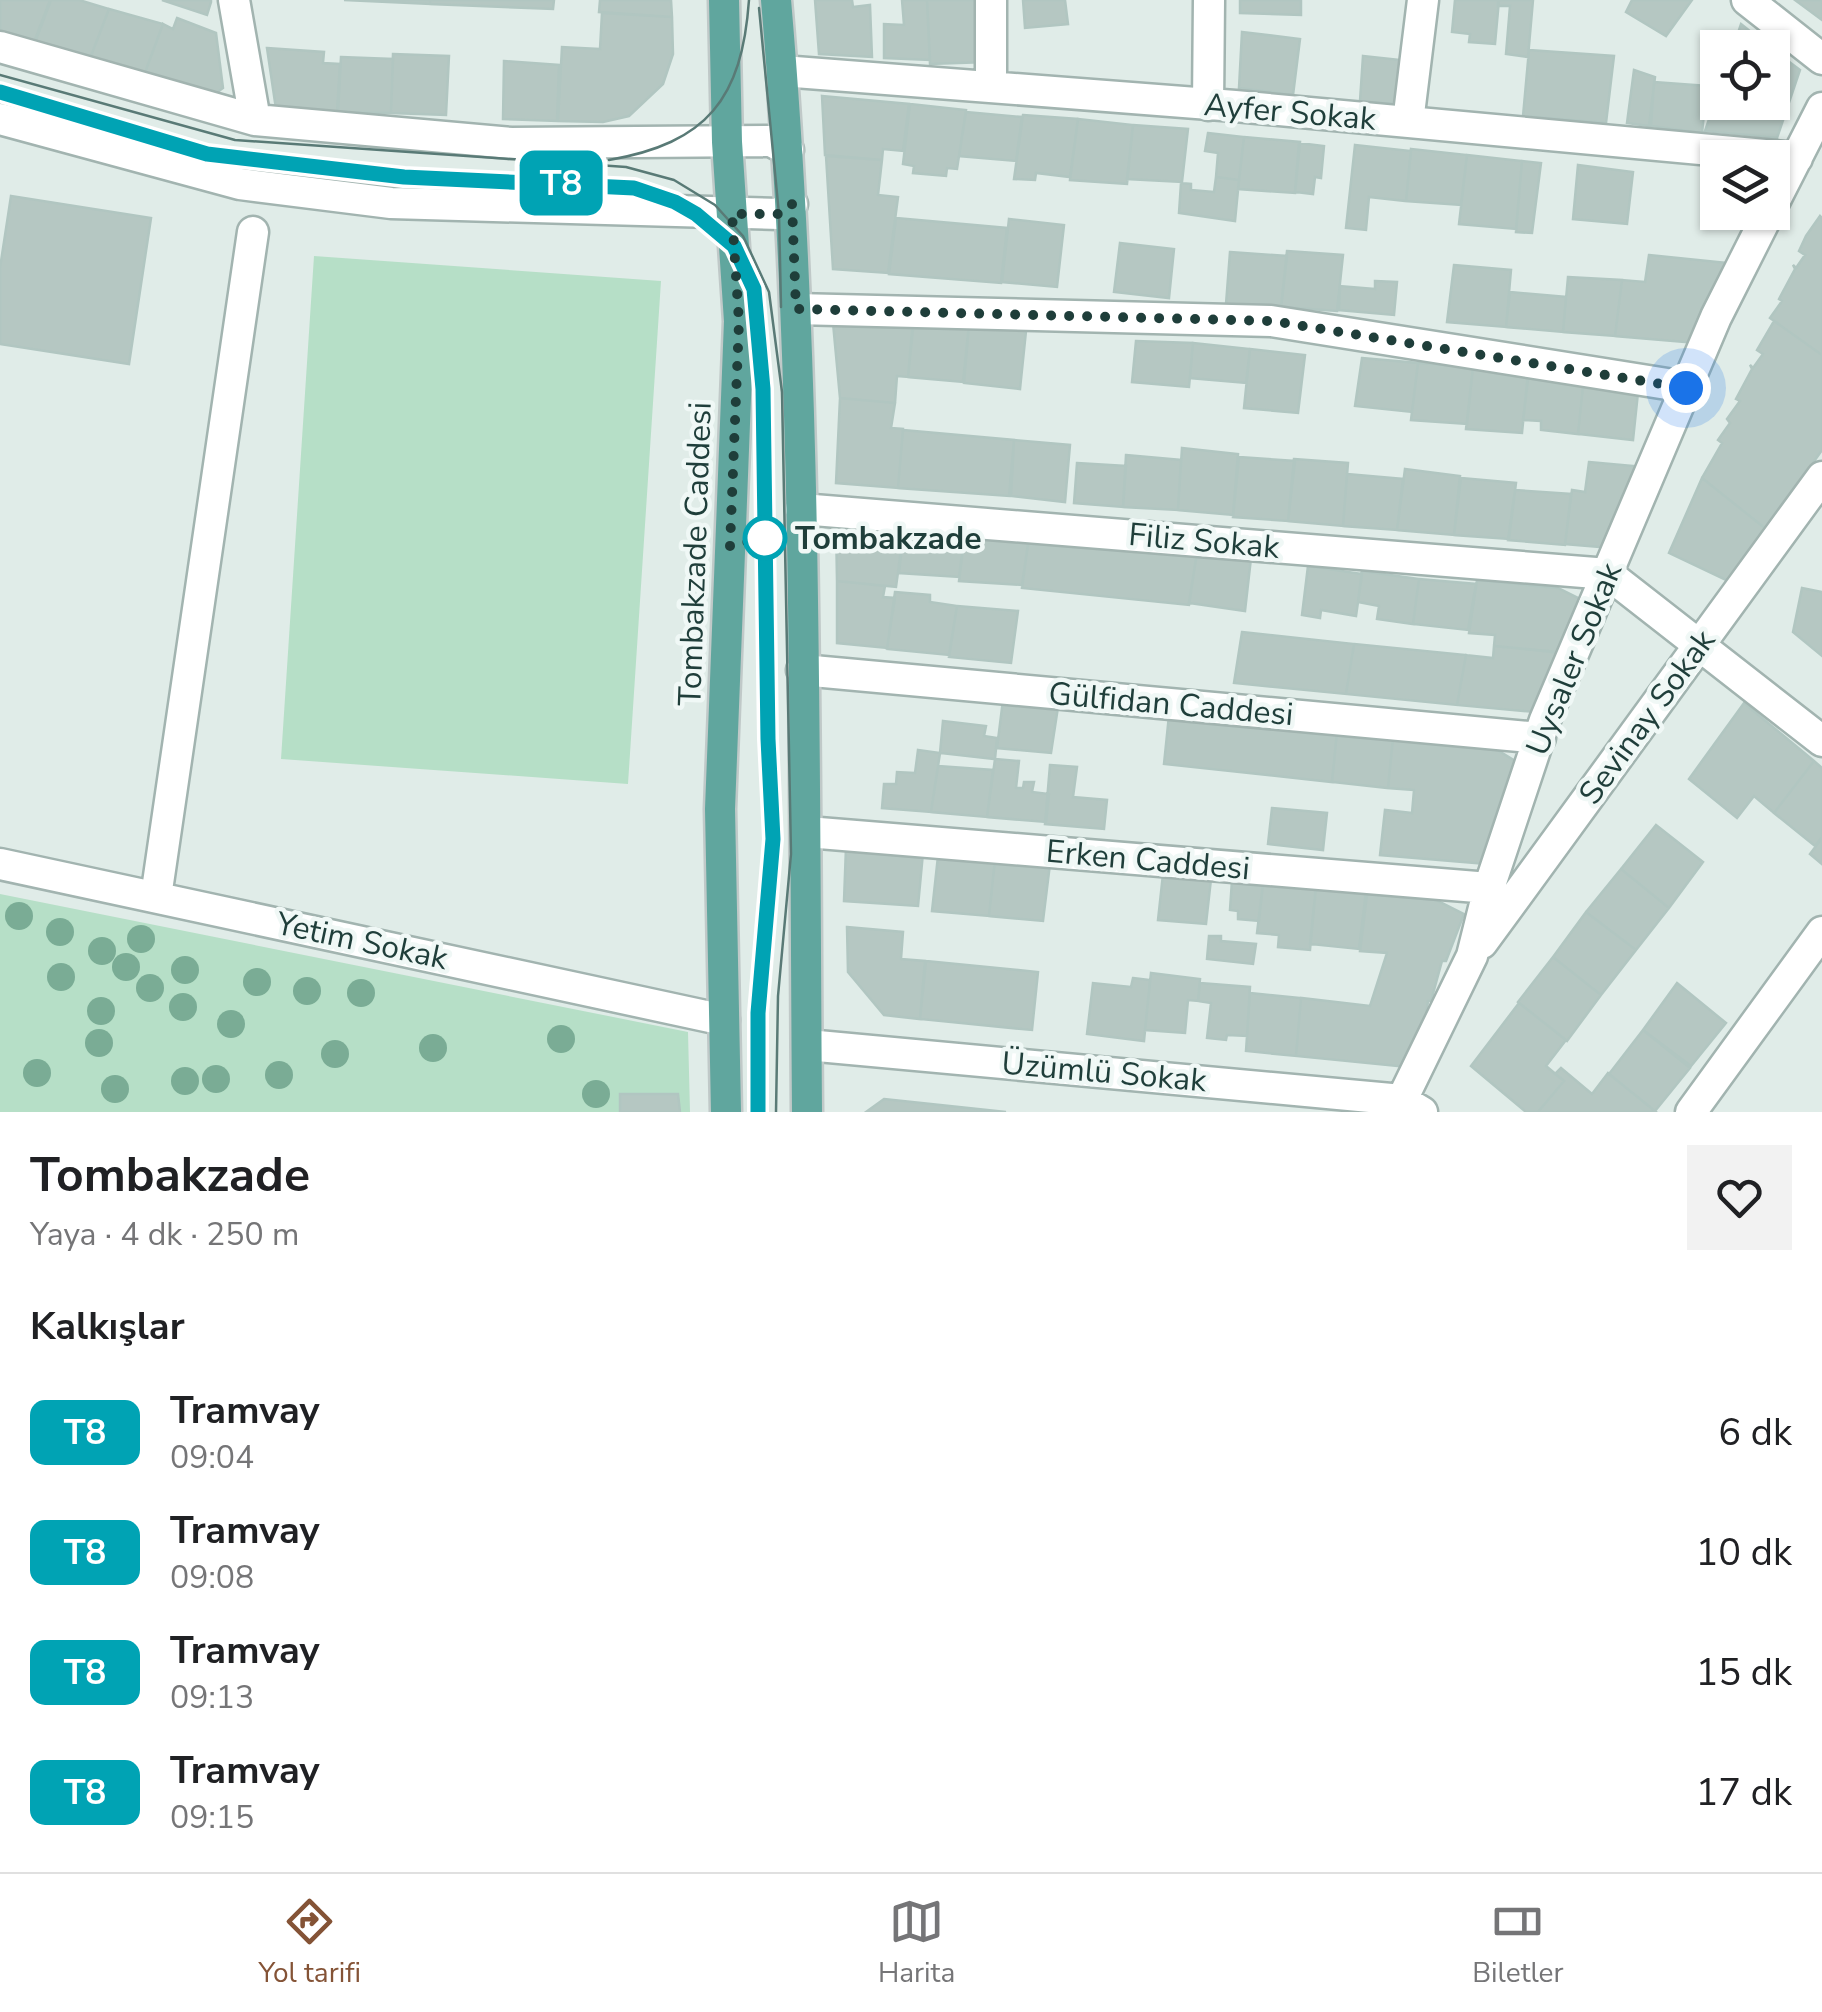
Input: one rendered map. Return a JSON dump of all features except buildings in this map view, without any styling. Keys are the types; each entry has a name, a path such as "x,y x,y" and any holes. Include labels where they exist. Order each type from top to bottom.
{"main road":[{"name":"Tombakzade Caddesi","path":"724,0 739,322 720,808 726,1112"},
{"path":"776,0 796,309 807,832 807,1112"}],"street":[{"path":"234,0 255,120"},
{"path":"991,0 991,87"},
{"path":"1208,0 1208,104"},
{"path":"1408,122 1423,0"},
{"path":"1748,0 1822,59"},
{"path":"0,47 255,120 511,144 771,141 788,150"},
{"name":"Ayfer Sokak","path":"782,71 1208,104 1797,158"},
{"name":"Uysaler Sokak","path":"1790,172 1822,108"},
{"path":"0,119 252,186 392,204 732,214 779,214 792,204"},
{"name":"Uysaler Sokak","path":"1407,1108 1472,956 1489,888 1540,738 1716,317 1760,230"},
{"path":"156,897 253,232"},
{"path":"796,309 1272,321 1686,388"},
{"name":"Sevinay Sokak","path":"1472,956 1822,476"},
{"name":"Filiz Sokak","path":"800,509 1608,574"},
{"path":"1608,574 1822,741"},
{"name":"Gülfidan Caddesi","path":"802,670 1540,738"},
{"name":"Erken Caddesi","path":"807,832 1489,888"},
{"name":"Yetim Sokak","path":"0,864 724,1020"},
{"path":"1691,1112 1822,932"},
{"name":"Üzümlü Sokak","path":"807,1045 1407,1108"}],"green space":[{"path":"314,256 661,281 628,784 281,759"},
{"path":"0,894 688,1032 690,1112 0,1112"}],"tram line":[{"path":"609,160 671,142 713,111 738,64 749,0"},
{"path":"759,8 779,214 781,307"},
{"path":"0,75 235,140 626,167 674,180 715,205 743,236 769,292 782,392 791,854 778,996 776,1112"},
{"path":"0,92 207,154 405,177 634,188 675,201 696,214 733,246 742,262"},
{"name":"T8","path":"0,92 207,154 404,177 634,188 696,214 734,246 754,289 763,389 773,839 758,1013 758,1112"},
{"path":"758,1112 758,1013 773,839 759,314"}],"place":[{"name":"Tombakzade","path":"765,538"}],"route":[{"path":"765,538 730,546 739,322 732,214 779,214 792,204 796,309 1272,321 1686,388"}]}
